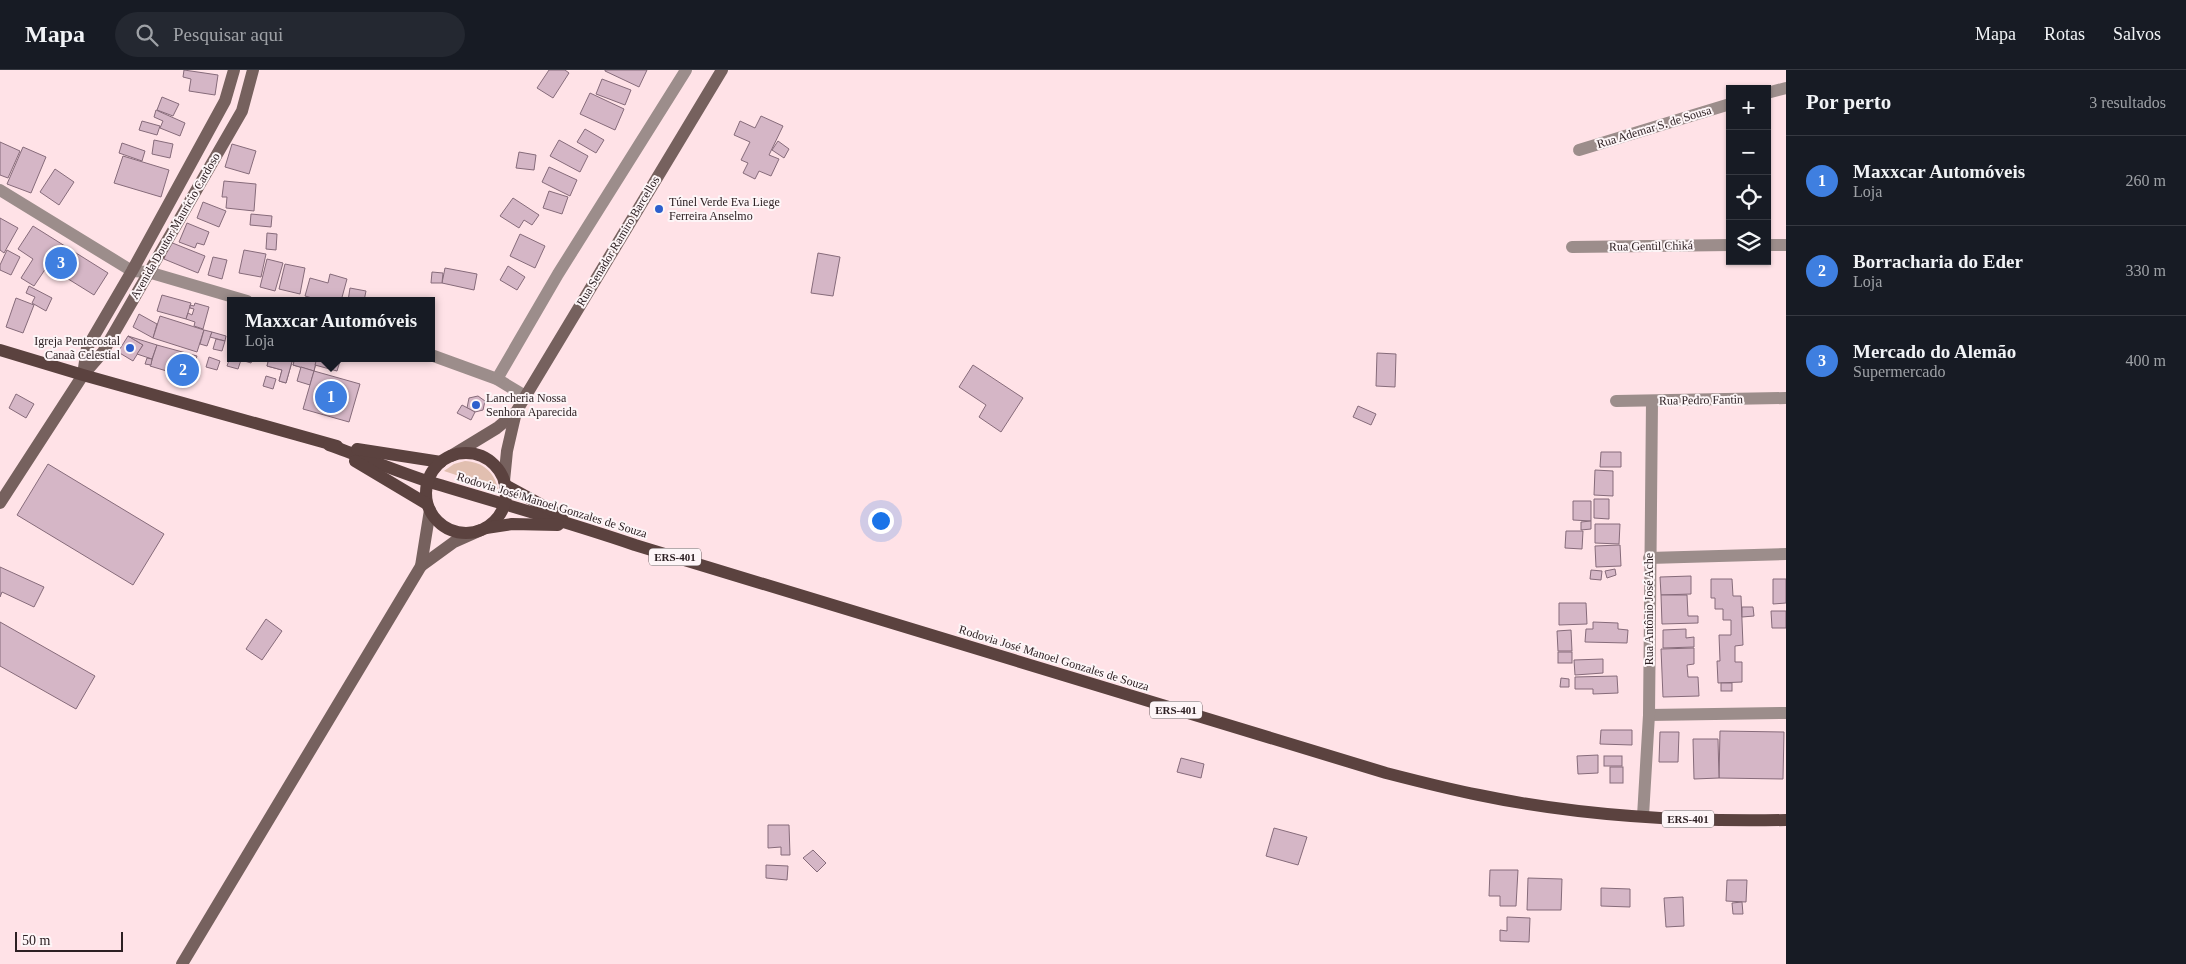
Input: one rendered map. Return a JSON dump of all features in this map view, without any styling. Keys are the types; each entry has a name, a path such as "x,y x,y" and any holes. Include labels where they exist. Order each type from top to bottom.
{"main road":[{"name":"Avenida Doutor Maurício Cardoso","path":"83,375 87,348 132,271 225,101 234,70"},
{"name":"Avenida Doutor Maurício Cardoso","path":"0,503 83,375 103,352 242,110 253,70"},
{"name":"Rua Senador Ramiro Barcellos","path":"506,483 507,450 516,412 722,70"},
{"name":"ERS-401","path":"0,350 329,445"},
{"name":"Rua Senador Ramiro Barcellos","path":"446,459 497,428 516,412"},
{"path":"329,445 446,459 460,454 480,454 490,460 506,483 581,526"},
{"path":"329,445 428,507 439,523 452,530 466,533 512,524 581,526"},
{"name":"Rodovia José Manoel Gonzales de Souza","path":"329,445 427,481 504,505 581,526 635,545 1386,773 1479,796 1589,812 1735,821 1786,820"},
{"path":"421,566 428,507 427,481 446,459"},
{"path":"182,964 421,566 454,542 483,529 497,518 504,505 506,483"}],"street":[{"path":"497,379 558,274 686,70"},
{"path":"1771,92 1786,88"},
{"name":"Rua Ademar S. de Sousa","path":"1578,150 1726,105"},
{"path":"0,190 132,271 148,272 232,297"},
{"name":"Rua Gentil Chiká","path":"1572,247 1726,245"},
{"path":"1771,245 1786,245"},
{"path":"435,356 497,379 525,396"},
{"name":"Rua Pedro Fantin","path":"1616,402 1786,398"},
{"name":"Rua Antônio José Ache","path":"1643,816 1649,715 1652,401"},
{"path":"1649,558 1786,554"},
{"path":"1649,715 1786,713"}],"shaded area":[{"path":"465,461 477,463 490,472 498,489 444,471 454,464"}],"building":[{"path":"184,70 218,75 215,95 189,91 191,79 183,77"},
{"path":"549,70 565,70 569,73 553,98 537,88"},
{"path":"605,70 647,70 639,87"},
{"path":"602,79 631,90 625,105 596,94"},
{"path":"590,93 624,109 615,130 580,114"},
{"path":"162,97 179,104 173,116 157,110"},
{"path":"156,110 185,123 180,136 160,128 163,121 154,117"},
{"path":"761,116 783,126 769,155 779,159 771,176 759,171 755,179 743,173 748,163 741,160 750,142 734,135 740,121 755,128"},
{"path":"142,121 160,126 157,135 139,130"},
{"path":"585,129 604,140 596,153 577,142"},
{"path":"154,140 173,144 170,158 152,154"},
{"path":"559,140 588,156 580,172 550,156"},
{"path":"778,141 789,149 784,158 772,150"},
{"path":"0,142 20,151 8,178 0,175"},
{"path":"122,143 145,151 142,161 119,153"},
{"path":"232,144 256,151 249,174 225,167"},
{"path":"23,147 46,157 31,193 7,184"},
{"path":"519,152 536,155 534,170 516,168"},
{"path":"123,156 169,170 161,197 114,183"},
{"path":"549,167 577,180 570,196 542,182"},
{"path":"55,169 74,182 59,205 40,192"},
{"path":"224,181 256,184 254,211 226,208 227,197 222,197"},
{"path":"549,191 568,197 562,214 543,208"},
{"path":"513,198 539,215 532,225 524,220 519,228 500,216"},
{"path":"203,202 226,211 219,227 197,218"},
{"path":"251,214 272,216 271,227 250,225"},
{"path":"0,218 18,228 4,253 0,250"},
{"path":"187,223 209,232 204,245 197,243 195,248 179,242"},
{"path":"33,226 108,273 94,295 46,268 34,286 21,278 33,259 18,249"},
{"path":"267,233 277,234 276,250 266,249"},
{"path":"520,234 545,246 535,268 510,256"},
{"path":"170,242 205,256 198,273 164,259"},
{"path":"7,250 20,257 11,275 0,270 0,265"},
{"path":"244,250 266,254 261,277 239,273"},
{"path":"818,253 840,257 833,296 811,293"},
{"path":"213,257 227,260 222,279 208,275"},
{"path":"267,259 283,263 275,291 260,287"},
{"path":"285,264 305,268 300,294 279,289"},
{"path":"508,266 525,277 517,290 500,280"},
{"path":"445,268 477,274 474,290 442,283"},
{"path":"432,272 443,273 442,283 431,283"},
{"path":"330,274 347,279 342,297 305,296 310,278 328,283"},
{"path":"29,286 52,298 46,311 32,303 35,297 26,293"},
{"path":"350,288 366,291 365,297 349,297"},
{"path":"162,295 191,303 186,319 157,311"},
{"path":"16,298 34,305 23,333 6,327"},
{"path":"195,303 209,307 203,329 194,326 195,322 186,319 188,313 192,315 194,309 190,308 190,305 194,306"},
{"path":"139,314 157,324 153,338 133,327"},
{"path":"160,316 204,330 197,352 153,338"},
{"path":"204,330 212,332 207,346 200,344"},
{"path":"212,332 226,336 225,341 210,337"},
{"name":"Igreja Pentecostal Canaã Celestial","path":"128,336 143,345 133,361 118,352"},
{"path":"128,336 157,345 152,359 137,354 143,345"},
{"path":"216,339 225,341 222,351 213,349"},
{"path":"157,345 197,356 190,378 150,366"},
{"path":"1377,353 1396,354 1395,387 1376,386"},
{"path":"209,357 220,361 217,370 206,367"},
{"path":"147,358 152,359 151,365 145,364"},
{"path":"228,362 240,362 238,369 227,366"},
{"path":"268,362 292,362 286,383 279,381 282,370 267,366"},
{"path":"268,362 292,362 286,383 279,381 282,370 267,366"},
{"path":"294,362 316,362 314,371 293,365"},
{"path":"294,362 316,362 314,371 293,365"},
{"path":"316,362 340,362 337,371 315,365"},
{"path":"973,365 1023,398 1001,432 979,417 986,405 959,387"},
{"path":"301,367 314,371 310,385 297,381"},
{"path":"314,371 360,384 349,422 303,409"},
{"path":"266,376 276,379 273,389 263,386"},
{"path":"16,394 34,404 26,418 9,408"},
{"name":"Lancheria Nossa Senhora Aparecida","path":"478,396 485,401 483,410 475,412 467,408 469,398"},
{"path":"462,405 475,412 471,420 457,413"},
{"path":"1358,406 1376,414 1371,425 1353,417"},
{"path":"1601,452 1621,452 1621,467 1600,467"},
{"path":"48,464 164,534 133,585 17,515"},
{"path":"1595,470 1613,471 1613,496 1594,495"},
{"path":"1594,499 1609,499 1609,519 1594,518"},
{"path":"1573,501 1591,501 1591,521 1573,520"},
{"path":"1591,521 1591,529 1581,530 1581,522"},
{"path":"1595,524 1620,524 1619,544 1595,543"},
{"path":"1566,531 1583,531 1582,549 1565,548"},
{"path":"1620,545 1621,566 1596,567 1595,546"},
{"path":"0,567 44,587 34,607 2,592 0,597"},
{"path":"1615,569 1616,575 1607,578 1605,571"},
{"path":"1591,570 1602,571 1601,580 1590,579"},
{"path":"1691,576 1691,594 1661,595 1660,577"},
{"path":"1711,579 1732,579 1733,596 1741,596 1743,645 1735,646 1735,662 1742,662 1742,682 1718,683 1717,661 1720,661 1719,635 1731,635 1731,620 1723,620 1723,609 1715,609 1715,598 1711,598"},
{"path":"1773,579 1786,579 1786,603 1773,604"},
{"path":"1661,595 1687,595 1688,616 1698,616 1698,623 1662,624"},
{"path":"1559,603 1586,603 1587,624 1559,625"},
{"path":"1742,607 1753,607 1754,616 1742,617"},
{"path":"1771,611 1786,611 1786,628 1772,628"},
{"path":"266,619 282,631 262,660 246,649"},
{"path":"0,622 95,676 76,709 0,666"},
{"path":"1593,622 1618,623 1618,629 1628,630 1627,643 1585,642 1586,629 1593,629"},
{"path":"1686,629 1686,638 1694,637 1694,647 1663,648 1663,630"},
{"path":"1571,630 1572,651 1558,651 1557,631"},
{"path":"1694,648 1694,664 1687,665 1688,677 1698,677 1699,696 1663,697 1661,649"},
{"path":"1558,652 1572,652 1572,663 1558,663"},
{"path":"1603,659 1603,673 1575,675 1574,660"},
{"path":"1617,676 1618,693 1593,694 1593,689 1575,689 1575,677"},
{"path":"1561,678 1569,679 1569,687 1560,687"},
{"path":"1721,683 1732,683 1732,691 1721,691"},
{"path":"1601,730 1632,730 1632,745 1600,744"},
{"path":"1720,731 1784,732 1783,779 1719,778"},
{"path":"1660,732 1679,732 1678,762 1659,762"},
{"path":"1693,739 1718,739 1719,778 1694,779"},
{"path":"1598,755 1598,773 1578,774 1577,756"},
{"path":"1604,756 1622,756 1622,766 1604,766"},
{"path":"1181,758 1204,764 1201,778 1177,772"},
{"path":"1610,767 1623,767 1623,783 1610,783"},
{"path":"768,825 789,825 790,855 781,855 781,847 768,848"},
{"path":"1274,828 1307,837 1298,865 1266,856"},
{"path":"813,850 826,863 817,872 803,858"},
{"path":"766,865 788,866 787,880 766,878"},
{"path":"1490,870 1518,870 1516,906 1500,906 1500,896 1489,896"},
{"path":"1528,878 1562,879 1561,910 1527,910"},
{"path":"1727,880 1747,880 1746,902 1726,901"},
{"path":"1601,888 1630,889 1630,907 1601,906"},
{"path":"1683,897 1684,926 1666,927 1664,898"},
{"path":"1742,902 1743,914 1733,914 1732,903"},
{"path":"1507,917 1530,918 1529,942 1500,941 1500,930 1507,931"}],"place":[{"name":"Túnel Verde Eva Liege Ferreira Anselmo","path":"659,209"},
{"name":"Mercado do Alemão","path":"61,263"},
{"name":"Igreja Pentecostal Canaã Celestial","path":"130,348"},
{"name":"Borracharia do Eder","path":"183,370"},
{"name":"Maxxcar Automóveis","path":"331,397"},
{"name":"Lancheria Nossa Senhora Aparecida","path":"476,405"}]}
